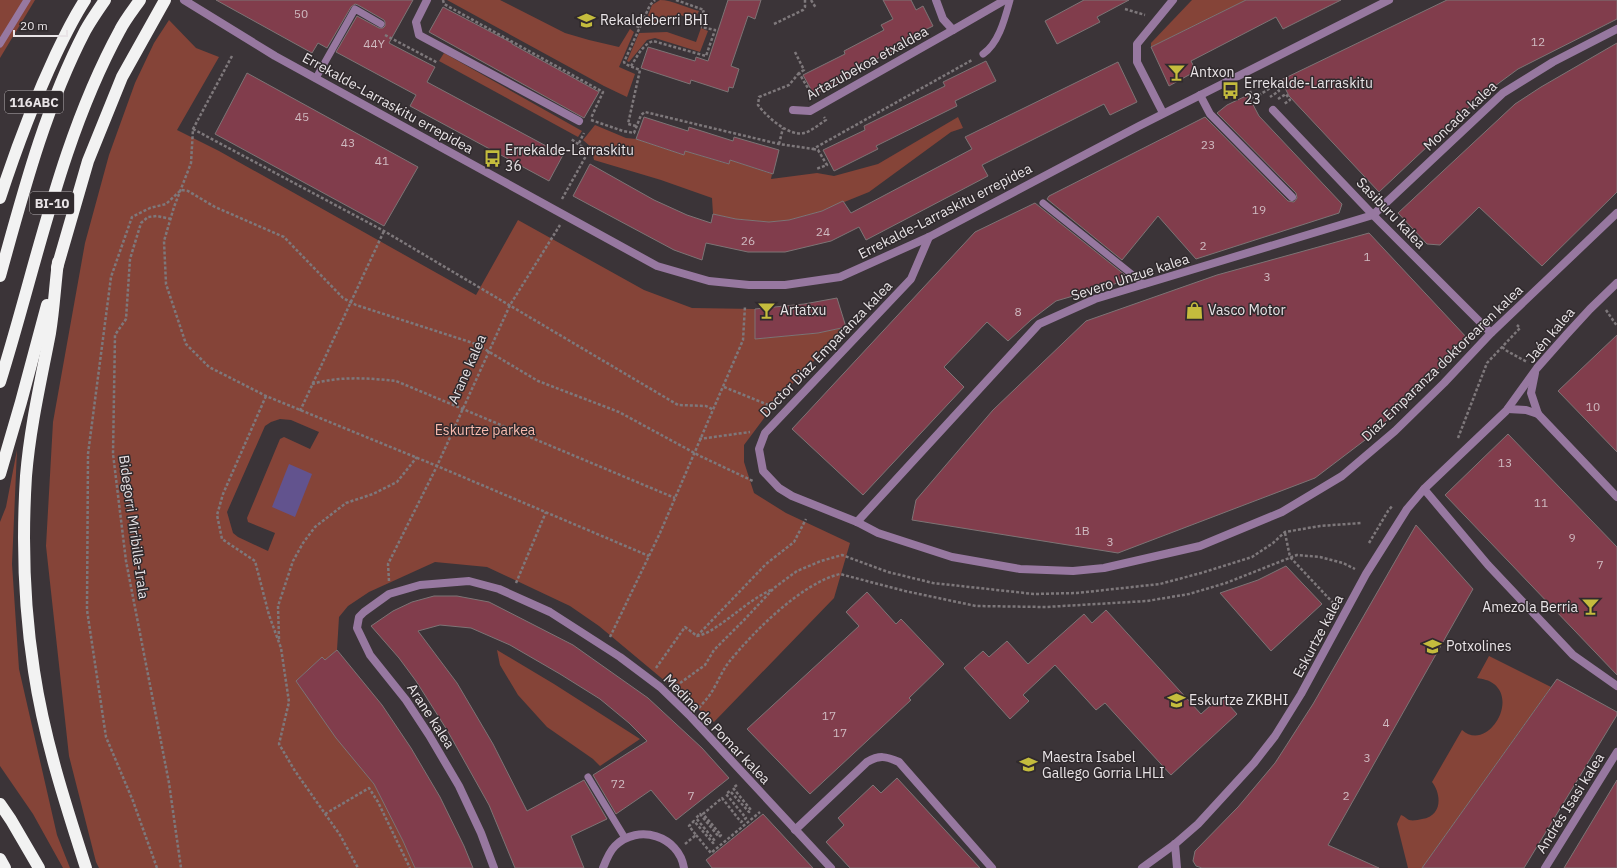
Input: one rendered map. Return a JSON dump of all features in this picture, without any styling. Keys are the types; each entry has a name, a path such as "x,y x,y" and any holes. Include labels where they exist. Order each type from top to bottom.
{"highway":[{"name":"BI-10","path":"0,276 23,194 43,131 64,76 85,30 105,0"},
{"name":"BI-10","path":"0,382 66,155 85,105 120,29 140,0"},
{"path":"0,474 22,402 58,262 88,161 122,78 166,0"},
{"name":"116ABC","path":"0,198 15,152 33,106 81,5"},
{"path":"58,262 50,331 32,424 26,475 24,529 27,613 34,671 48,742 86,868"},
{"path":"0,804 39,868"},
{"path":"0,859 5,868"}],"street":[{"name":"Errekalde-Larraskitu errepidea","path":"184,0 275,56 657,266 709,281 750,285 785,285 840,277 929,237 1163,113 1389,0"},
{"path":"427,0 416,22 420,35 579,122"},
{"name":"Artazubekoa etxaldea","path":"936,0 943,19 953,30"},
{"name":"Artazubekoa etxaldea","path":"793,110 810,111 1005,0"},
{"path":"1163,113 1137,62 1137,44 1173,0"},
{"name":"Moncada kalea","path":"1373,215 1503,93 1553,62 1617,29"},
{"path":"1200,94 1210,114 1292,197"},
{"name":"Sasiburu kalea","path":"1273,110 1373,215 1491,333"},
{"name":"Diaz Emparanza doktorearen kalea","path":"857,522 878,533 952,557 1020,568 1073,571 1104,568 1200,546 1282,512 1342,476 1395,431 1449,378 1491,333 1617,213"},
{"name":"Severo Unzue kalea","path":"857,522 1039,324 1095,299 1373,215"},
{"name":"Doctor Diaz Emparanza kalea","path":"857,522 792,496 779,488 763,471 759,449 764,433 911,279 929,237"},
{"name":"Jaén kalea","path":"1508,409 1566,334 1617,283"},
{"path":"1535,373 1531,393 1538,414 1617,497"},
{"path":"1508,409 1526,410 1538,414"},
{"name":"Eskurtze kalea","path":"1142,868 1175,844 1217,804 1254,763 1275,736 1301,694 1366,574 1407,509 1424,489 1508,409"},
{"path":"1424,489 1488,565 1574,655 1617,686"},
{"name":"Medina de Pomar kalea","path":"390,594 420,585 469,582 498,589 550,612 620,657 660,687 691,717 831,868"},
{"name":"Arane kalea","path":"390,594 364,612 359,618 358,628 370,654 406,700 429,735 459,786 481,833 494,868"},
{"name":"Andrés Isasi kalea","path":"1545,868 1617,752"},
{"path":"796,830 867,762 876,757 889,757 899,762 992,868"},
{"path":"603,868 607,857 614,846 625,838 638,834 652,835 666,840 677,851 683,861 684,868"},
{"path":"1175,844 1177,868"}],"lane":[{"path":"0,44 27,0"},
{"path":"983,54 990,49 993,43 1004,20 1010,0"},
{"path":"316,78 355,8 381,24"},
{"path":"1043,203 1144,284"},
{"path":"588,777 625,838"}],"path":[{"path":"443,0 444,4 604,92 588,126"},
{"path":"636,126 628,124 640,70 625,64 624,62 641,28 650,5 655,0"},
{"path":"676,0 704,10 699,23"},
{"path":"774,24 803,10 805,7 805,0"},
{"path":"811,0 816,8"},
{"path":"1125,9 1148,16"},
{"path":"632,24 641,28"},
{"path":"631,66 642,49 653,41 706,56 715,30 701,26"},
{"path":"392,39 438,63"},
{"path":"779,144 783,128 761,109 757,102 759,97 789,85 799,73 804,70 796,52"},
{"path":"813,149 983,54"},
{"path":"232,56 193,129 191,163 164,241 166,284 186,344 209,367 266,396 417,457 649,556"},
{"path":"799,73 812,96"},
{"path":"1250,91 1253,99 1262,93"},
{"path":"590,120 634,133 641,115 645,112 779,144 818,150 826,165 816,169"},
{"path":"193,129 384,231 678,405 706,406 714,410"},
{"path":"579,143 585,132"},
{"path":"566,191 587,154 579,143 571,139"},
{"path":"181,190 188,191 215,206 284,237 343,298 356,305 476,344 538,381 619,412 694,453 752,480 757,485"},
{"path":"157,868 133,801 106,737 87,610 88,454 111,277 124,239 132,217 150,208 166,204 181,190"},
{"name":"Bidegorri Miribilla-Irala","path":"171,219 157,216 148,217 141,223 130,259 126,320 115,336 113,454 126,561 169,783 181,868"},
{"name":"Arane kalea","path":"389,581 388,564 437,466 510,305 565,216"},
{"path":"300,411 384,231"},
{"path":"610,638 649,556 699,440 724,387 743,340 745,306"},
{"path":"1453,443 1458,438 1487,363 1520,328"},
{"path":"1502,347 1526,361"},
{"path":"312,384 324,381 369,378 396,381 675,498"},
{"path":"724,387 771,406"},
{"path":"266,396 223,494 217,515 222,539 255,561 268,615 281,648 290,702 279,744 295,771 340,834 358,868"},
{"path":"699,440 750,432"},
{"path":"279,642 278,606 293,562 303,543 315,527 346,503 373,494 397,482 417,457"},
{"path":"1367,545 1388,511 1398,500"},
{"path":"516,584 546,512"},
{"path":"697,636 766,564 794,542 806,519"},
{"path":"697,636 710,631 797,571 821,561 842,555 888,572 933,583 1034,594 1091,591 1160,584 1252,557 1273,543 1285,532 1320,526 1361,523"},
{"path":"1285,532 1290,557 1337,607"},
{"path":"691,717 709,696 728,663 743,646 798,594 830,576 840,574 898,590 976,606 1046,607 1081,603 1102,604 1139,601 1189,594 1226,583 1297,555 1320,557 1343,564 1366,574"},
{"path":"676,686 705,665 714,650 774,588"},
{"path":"656,668 685,627 697,636"},
{"path":"737,785 733,788 751,810 749,812 730,790 726,794 746,818 742,822 722,798 704,814 722,835 719,837 700,814 696,818 715,841 713,844 694,821 689,826 711,853 760,812"},
{"path":"326,814 369,788 378,802 410,868"},
{"path":"677,851 696,835"}],"green space":[{"path":"0,0 35,0 0,58"},
{"path":"447,0 500,0 565,33 619,47 630,29 634,32 619,67 635,74 627,97 604,86"},
{"path":"660,0 665,0 699,11 694,20 678,14 661,24 645,23 652,5"},
{"path":"1192,0 1246,0 1151,47 1151,43"},
{"name":"Eskurtze parkea","path":"169,20 196,48 219,57 177,130 219,151 476,295 518,220 644,290 692,308 755,309 755,339 818,333 846,327 779,398 744,445 744,462 754,493 786,513 850,543 834,598 714,722 599,626 570,606 487,567 435,562 369,592 348,606 339,617 337,650 325,660 322,657 296,681 374,784 415,868 99,868 96,862 69,756 46,546 53,422 85,243 109,155 135,83 154,43","holes":["280,419 291,420 319,432 310,449 284,437 280,439 247,518 248,522 275,533 268,551 238,537 233,533 227,512 265,426"]},
{"path":"701,28 708,31 700,52 655,38 647,40 629,62 627,61 639,33 667,32 696,42"},
{"path":"444,53 582,131 578,137 439,61"},
{"path":"958,117 963,128 951,132 869,192 822,211 789,220 769,222 736,219 713,214 712,198 661,180 594,160 591,147 583,140 595,125 626,138 636,139 684,155 685,151 728,164 730,160 772,174 771,179 817,173 834,176 878,164"},
{"path":"17,450 12,564 19,669 57,835 70,868 63,868 33,814 0,766 0,522 6,507"},
{"path":"497,650 554,684 640,739 600,766 593,759 547,727 518,695 500,665"},
{"path":"1489,656 1551,687 1422,868 1408,868 1397,824 1401,815 1409,820 1414,820 1429,817 1433,814 1437,809 1439,799 1432,782 1462,730 1471,735 1480,735 1489,730 1501,713 1502,702 1500,692 1494,684 1477,678"}],"shaded area":[{"path":"289,464 312,474 295,517 272,507"}],"building":[{"path":"216,0 413,0 389,43 435,67 427,82 563,155 549,181 410,106 416,95 336,52 357,16 379,28 383,28 385,26 384,20 358,5 355,4 351,7 327,48 318,43 312,53"},
{"path":"728,0 761,0 755,19 748,16 731,66 739,69 733,88 729,87 728,92 691,80 690,84 641,68 648,47 695,61 696,57 708,61"},
{"path":"883,0 911,0 916,10 923,6 933,26 895,45 897,49 856,69 858,72 814,95 803,75 845,54 844,51 884,30 881,25 893,19"},
{"path":"1084,0 1129,0 1097,17 1100,22 1057,44 1045,21"},
{"path":"1246,0 1341,0 1283,29 1276,17 1191,61 1196,71 1169,86 1151,47"},
{"path":"1447,0 1617,0 1617,19 1518,69 1480,97 1379,192 1289,96 1281,80"},
{"path":"443,7 512,43 599,92 584,118 429,32"},
{"path":"1617,43 1617,192 1542,266 1479,207 1440,245 1427,244 1398,213 1515,104 1541,87"},
{"path":"986,61 996,81 955,101 957,106 876,146 878,149 834,171 823,150 865,130 864,126 945,86 943,82"},
{"path":"1118,62 1137,102 1110,115 1104,104 982,165 988,176 866,240 859,227 831,241 785,252 748,252 706,243 702,260 674,250 573,196 590,164 654,200 687,215 711,223 713,214 736,219 769,222 789,220 822,211 843,201 851,213 972,149 965,137"},
{"path":"247,73 418,167 384,226 215,134"},
{"path":"1248,95 1259,116 1342,204 1339,213 1196,259 1158,216 1122,260 1047,199 1049,196 1205,117 1288,201 1294,202 1297,198 1296,193 1217,113 1227,105"},
{"path":"644,117 688,131 689,127 733,141 734,137 779,150 773,174 730,160 729,164 685,151 684,155 636,139"},
{"path":"1035,203 1125,275 1121,282 1056,301 1031,320 1008,341 987,322 944,367 964,387 863,495 792,429 975,232"},
{"path":"1369,233 1468,339 1373,434 1315,478 1118,553 912,520 916,500 993,410 1086,321 1217,275"},
{"path":"837,298 846,327 818,333 755,339 755,309 804,304"},
{"path":"1617,335 1617,452 1558,391"},
{"path":"1508,434 1617,547 1617,675 1445,495"},
{"path":"1416,525 1473,589 1328,845 1379,868 1202,868 1196,866 1193,861 1195,851 1238,807 1275,763 1313,704"},
{"path":"1286,566 1322,604 1271,651 1220,593 1258,580"},
{"path":"867,592 896,624 901,619 944,664 909,698 911,700 810,794 747,729 859,626 846,612"},
{"path":"434,596 457,596 489,602 573,645 648,698 702,748 729,778 676,820 651,790 616,814 593,775 647,741 629,723 600,699 510,645 471,628 440,625 418,631 457,683 493,744 527,811 584,780 607,819 571,836 584,868 515,868 489,805 447,730 416,681 399,658 371,626 393,611 412,602"},
{"path":"1106,610 1201,714 1221,696 1237,714 1171,775 1105,703 1096,710 1055,665 1023,695 1029,701 1010,719 964,668 983,651 989,657 1007,641 1028,664 1084,614 1092,623"},
{"path":"337,650 382,705 411,748 440,797 473,868 415,868 374,784 336,738 296,681 322,657 325,660"},
{"path":"1557,679 1617,712 1617,715 1524,868 1422,868"},
{"path":"897,778 980,868 850,868 826,842 844,825 838,818 873,785 881,793"},
{"path":"1617,780 1617,868 1564,868"},
{"path":"763,814 813,868 712,868 706,860"}],"place":[{"name":"Rekaldeberri BHI","path":"587,20"},
{"name":"Antxon","path":"1177,72"},
{"name":"Errekalde-Larraskitu 23","path":"1231,91"},
{"name":"Errekalde-Larraskitu 36","path":"492,158"},
{"name":"Artatxu","path":"767,310"},
{"name":"Vasco Motor","path":"1195,310"},
{"name":"Amezola Berria","path":"1591,607"},
{"name":"Potxolines","path":"1433,646"},
{"name":"Eskurtze ZKBHI","path":"1176,700"},
{"name":"Maestra Isabel Gallego Gorria LHLI","path":"1029,765"}]}
